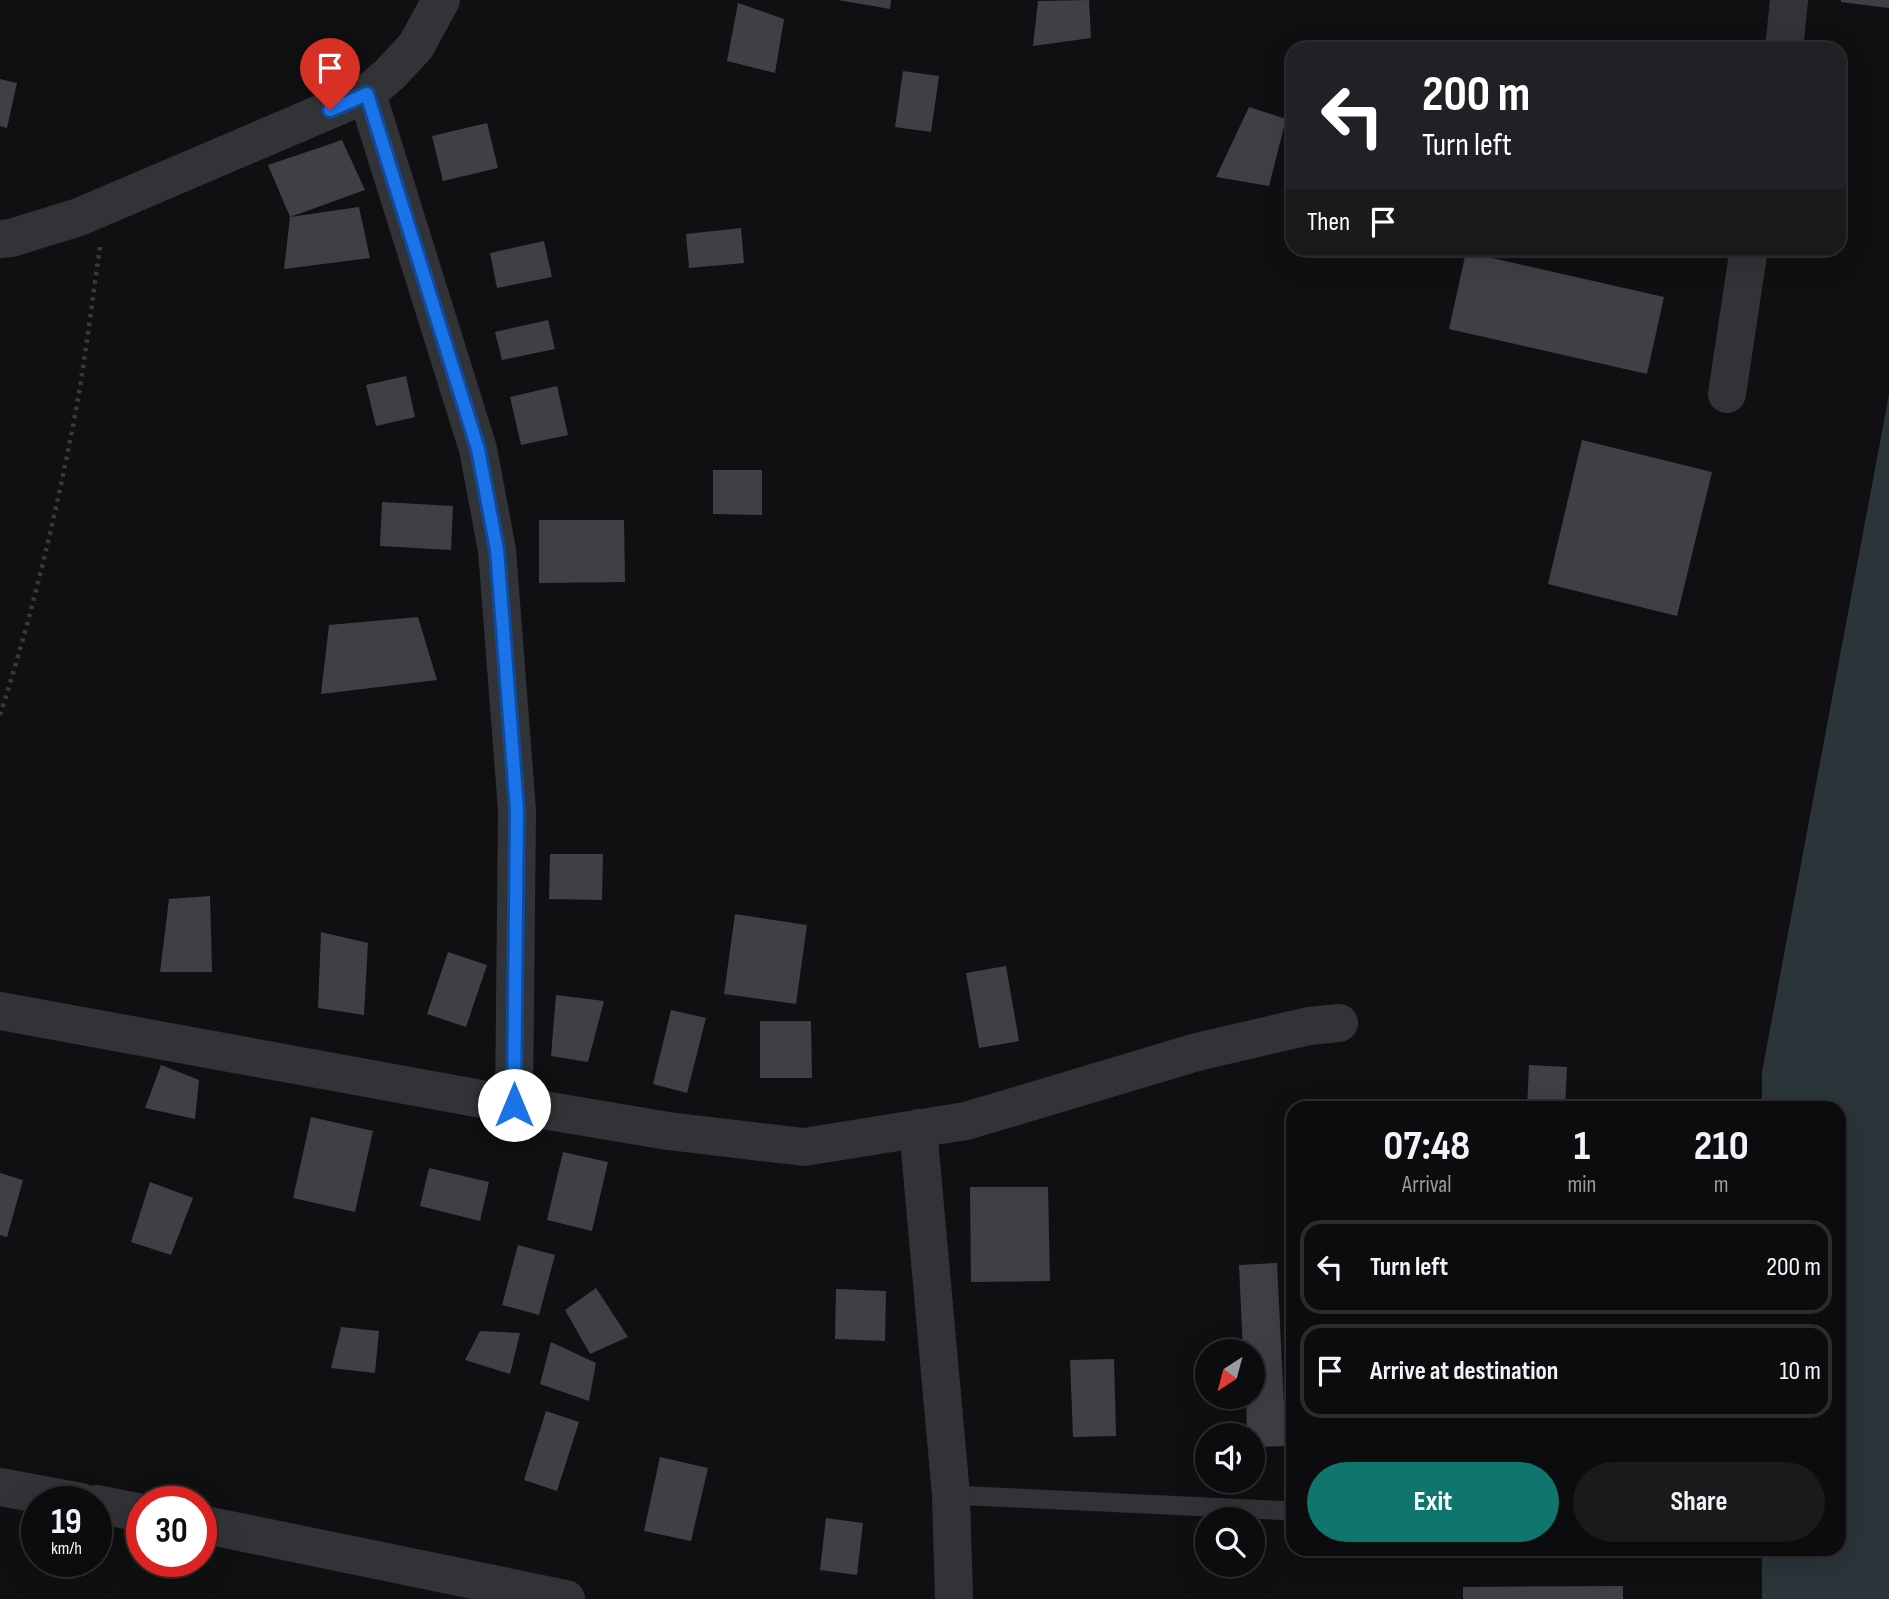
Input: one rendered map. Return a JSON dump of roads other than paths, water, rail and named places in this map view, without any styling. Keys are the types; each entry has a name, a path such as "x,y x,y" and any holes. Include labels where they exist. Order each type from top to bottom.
{"street":[{"path":"0,239 79,217 367,94 416,46 440,0"},
{"path":"1785,42 1789,0"},
{"path":"367,94 478,449 497,550 517,810 514,1105"},
{"path":"1727,394 1748,256"},
{"path":"0,1011 514,1105 668,1131 804,1147 966,1121 1198,1052 1309,1026 1339,1023"},
{"path":"918,1128 951,1495 954,1599"},
{"path":"0,1487 21,1491"},
{"path":"217,1527 566,1599"}],"lane":[{"path":"951,1495 1286,1511"}]}
